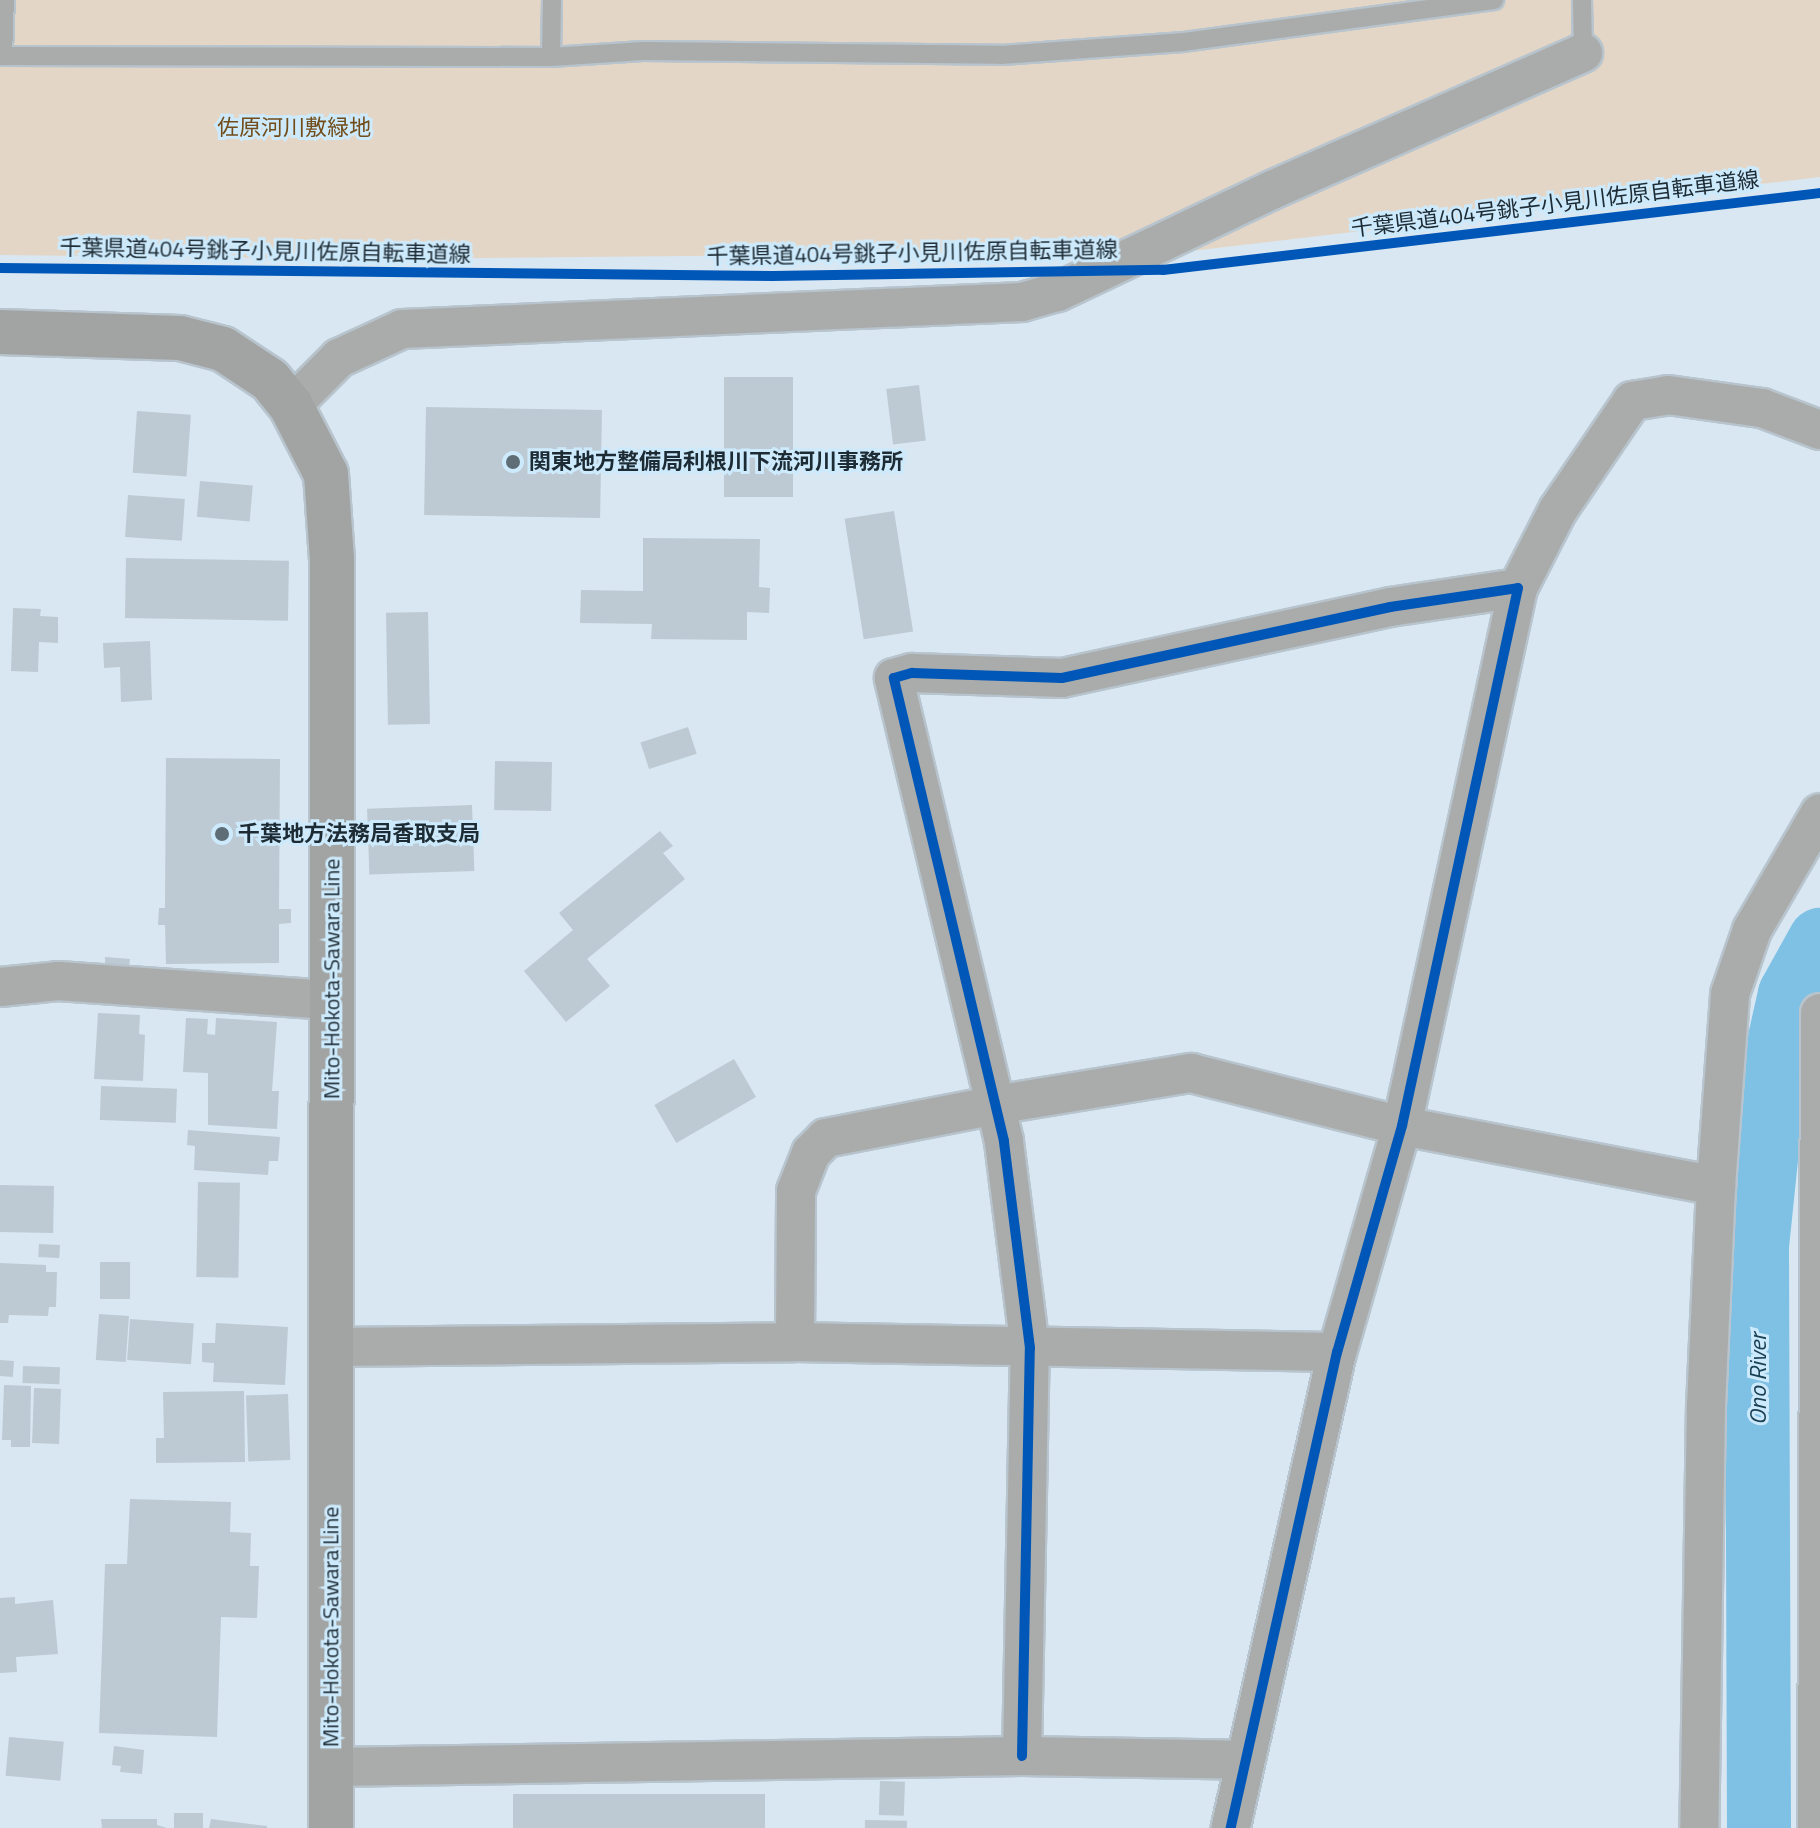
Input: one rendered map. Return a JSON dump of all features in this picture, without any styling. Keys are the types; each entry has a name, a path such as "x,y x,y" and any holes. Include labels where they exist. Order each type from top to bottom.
{"main road":[{"name":"Mito-Hokota-Sawara Line","path":"0,332 180,338 223,349 248,363 291,406 326,474 332,515 331,1828"}],"street":[{"path":"291,406 339,358 402,329 1022,302 1058,292 1272,190 1583,53"},
{"path":"1231,1828 1243,1760 1337,1352 1402,1126 1518,588 1558,510 1632,401 1668,395 1762,408 1820,430"},
{"path":"1022,1756 1030,1348 995,1105 894,678 912,673 1062,678 1390,607 1518,588"},
{"path":"1699,1828 1706,1404 1716,1186 1730,994 1752,930 1820,813"},
{"path":"0,987 58,981 332,1000"},
{"path":"1817,1828 1820,1013"},
{"path":"795,1342 796,1191 811,1153 826,1138 995,1105 1191,1073 1402,1126 1716,1186"},
{"path":"331,1347 795,1342 1337,1352"},
{"path":"331,1767 1022,1756 1243,1760"}],"lane":[{"path":"5,0 2,56 551,57 643,51 1001,55 1184,42 1494,0"},
{"path":"551,57 552,0"},
{"path":"1582,0 1583,53"}],"green space":[{"name":"佐原河川敷緑地","path":"0,0 1820,0 1820,177 1191,251 384,259 0,255"}],"building":[{"path":"724,377 793,377 793,497 724,497"},
{"path":"919,385 926,441 893,445 886,389"},
{"name":"関東地方整備局利根川下流河川事務所","path":"426,407 602,410 600,518 424,515"},
{"path":"137,411 191,415 187,477 133,473"},
{"path":"200,481 253,486 250,521 197,517"},
{"path":"128,495 185,499 182,541 125,537"},
{"path":"894,511 913,631 864,639 845,519"},
{"path":"643,538 760,539 759,587 770,588 769,613 747,612 747,640 651,639 652,624 580,623 581,590 643,591"},
{"path":"126,558 289,561 288,621 125,618"},
{"path":"13,608 41,609 40,616 58,617 58,643 39,642 38,672 11,671"},
{"path":"428,612 430,724 388,725 386,613"},
{"path":"150,641 152,700 121,702 120,667 104,668 103,643"},
{"path":"688,727 697,754 649,769 640,742"},
{"name":"千葉地方法務局香取支局","path":"166,758 280,759 279,909 291,909 291,923 279,924 279,963 166,964 165,925 158,925 159,908 165,908"},
{"path":"495,761 552,762 551,811 494,810"},
{"path":"472,805 474,871 369,875 367,809"},
{"path":"660,831 673,846 663,853 685,879 587,959 610,986 566,1022 524,971 573,930 559,913"},
{"path":"105,957 130,959 129,967 105,966"},
{"path":"98,1013 140,1015 139,1034 145,1035 143,1081 94,1079"},
{"path":"186,1018 208,1019 207,1034 215,1035 216,1018 277,1022 272,1091 279,1091 277,1129 208,1125 208,1073 183,1072"},
{"path":"734,1059 756,1097 676,1143 654,1105"},
{"path":"101,1086 177,1089 176,1123 100,1120"},
{"path":"188,1130 280,1137 278,1161 269,1161 268,1175 194,1170 195,1146 187,1145"},
{"path":"198,1182 240,1183 238,1278 196,1277"},
{"path":"0,1185 54,1186 53,1233 0,1232"},
{"path":"39,1244 60,1245 59,1258 38,1257"},
{"path":"100,1262 130,1262 130,1299 100,1299"},
{"path":"0,1263 46,1265 46,1272 57,1272 56,1307 49,1307 48,1316 9,1315 8,1323 0,1323"},
{"path":"99,1314 129,1316 126,1362 96,1360"},
{"path":"130,1319 194,1323 191,1364 127,1360"},
{"path":"216,1323 288,1327 285,1385 213,1382 214,1363 202,1362 202,1343 215,1343"},
{"path":"0,1360 14,1361 13,1377 0,1376"},
{"path":"23,1366 60,1367 59,1384 22,1383"},
{"path":"4,1385 31,1386 30,1447 11,1447 11,1440 2,1440"},
{"path":"34,1388 61,1389 59,1444 32,1443"},
{"path":"244,1391 245,1462 156,1463 156,1438 164,1438 163,1392"},
{"path":"288,1394 290,1460 248,1461 246,1395"},
{"path":"130,1499 231,1502 230,1532 251,1533 250,1566 259,1566 257,1618 221,1617 217,1737 99,1733 105,1564 127,1564"},
{"path":"15,1597 15,1604 53,1600 58,1654 16,1657 17,1672 0,1673 0,1598"},
{"path":"9,1737 64,1742 60,1781 6,1776"},
{"path":"114,1746 144,1750 142,1774 120,1772 121,1766 112,1765"},
{"path":"880,1781 905,1782 904,1816 879,1815"},
{"path":"513,1794 765,1794 765,1828 513,1828"},
{"path":"174,1813 203,1813 203,1828 174,1828"},
{"path":"101,1819 157,1819 157,1825 167,1828 102,1828"},
{"path":"211,1819 267,1826 267,1828 209,1828"},
{"path":"865,1820 907,1821 907,1828 865,1828"}],"waterway":[{"name":"Ono River","path":"1759,1828 1757,1246 1777,1052 1790,994 1820,940"}],"cycle path":[{"name":"千葉県道404号銚子小見川佐原自転車道線","path":"0,268 772,276 1163,270 1820,193"},
{"path":"1022,1756 1030,1348 1004,1141 894,678 912,673 1062,678 1390,607 1518,588 1402,1126 1337,1352 1231,1828"}],"place":[{"name":"関東地方整備局利根川下流河川事務所","path":"513,462"},
{"name":"千葉地方法務局香取支局","path":"222,834"}]}
